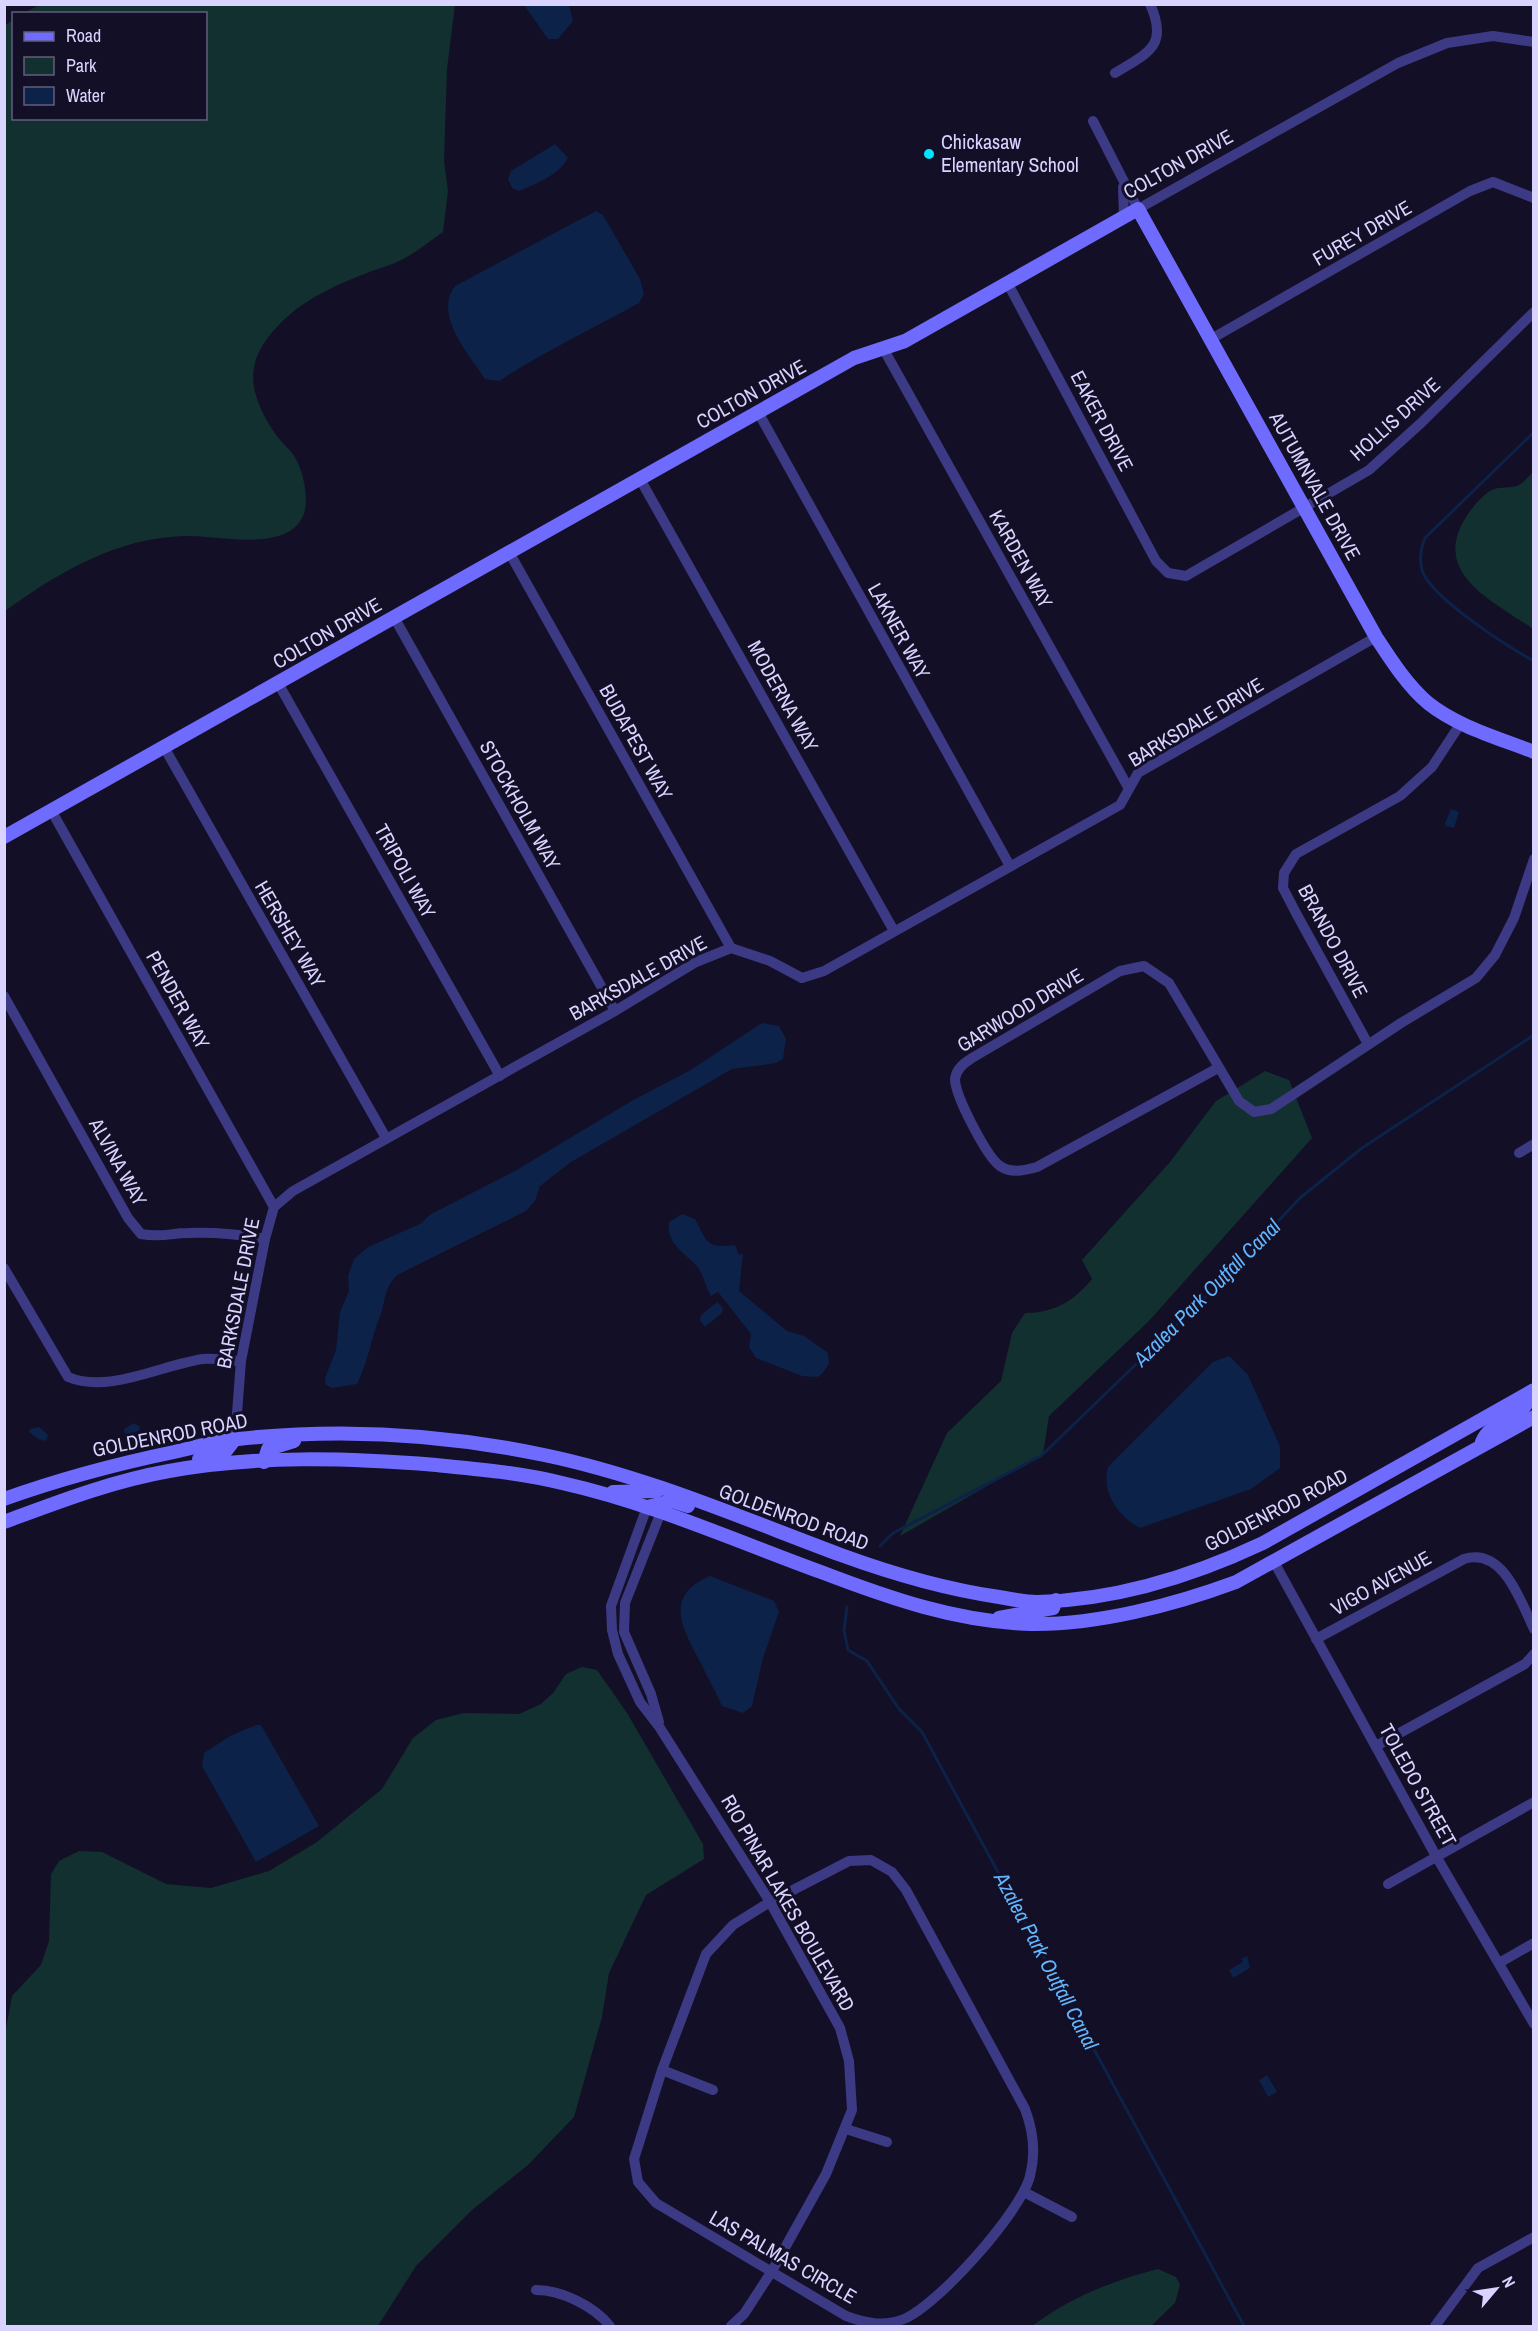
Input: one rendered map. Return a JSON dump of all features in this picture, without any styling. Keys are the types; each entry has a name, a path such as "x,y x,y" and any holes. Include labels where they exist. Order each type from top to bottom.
{"main road":[{"name":"COLTON DRIVE","path":"4,837 854,358 905,341 1138,209"},
{"name":"AUTUMNVALE DRIVE","path":"1138,209 1376,637 1401,674 1428,703 1461,723 1533,752"},
{"name":"GOLDENROD ROAD","path":"4,1499 57,1480 108,1466 235,1439 325,1433 410,1437 545,1455 669,1491 904,1578 963,1592 1035,1602 1114,1593 1189,1575 1232,1558 1263,1543 1533,1391"},
{"path":"1480,1447 1486,1433 1522,1413 1533,1391"},
{"name":"GOLDENROD ROAD","path":"4,1522 94,1490 170,1471 264,1462 369,1459 462,1468 553,1481 647,1507 902,1603 961,1616 1031,1624 1125,1615 1206,1593 1274,1562 1533,1417"},
{"path":"264,1462 268,1449 325,1433"},
{"path":"170,1471 193,1461 225,1452 235,1439"},
{"path":"599,1493 669,1491"},
{"path":"647,1507 672,1501 702,1510 716,1509"},
{"path":"991,1620 1053,1608 1056,1600"}],"street":[{"path":"1115,73 1153,48 1159,35 1157,20 1150,4"},
{"name":"COLTON DRIVE","path":"1138,209 1398,63 1447,43 1493,36 1533,42"},
{"name":"AUTUMNVALE DRIVE","path":"1093,121 1138,209"},
{"name":"AUTUMNVALE DRIVE","path":"1121,178 1125,194 1124,217"},
{"name":"FUREY DRIVE","path":"1211,339 1470,191 1493,182 1533,198"},
{"name":"EAKER DRIVE","path":"1008,284 1156,561 1168,573"},
{"name":"HOLLIS DRIVE","path":"1168,573 1186,576 1369,470 1421,423 1533,312"},
{"name":"KARDEN WAY","path":"883,348 1128,787"},
{"name":"LAKNER WAY","path":"758,412 1010,866"},
{"name":"MODERNA WAY","path":"640,479 894,931"},
{"name":"BUDAPEST WAY","path":"509,552 731,948"},
{"name":"STOCKHOLM WAY","path":"394,617 615,1011"},
{"name":"BARKSDALE DRIVE","path":"235,1439 241,1361 265,1239 274,1207 293,1191 615,1011 696,962 731,948 770,961 802,978 824,971 1120,805 1128,787 1138,773 1376,637"},
{"name":"TRIPOLI WAY","path":"278,683 500,1076"},
{"name":"BRANDO DRIVE","path":"1368,1044 1283,888 1284,873 1296,854 1400,796 1432,767 1461,723"},
{"name":"HERSHEY WAY","path":"164,747 386,1138"},
{"name":"PENDER WAY","path":"51,810 274,1207"},
{"name":"GARWOOD DRIVE","path":"1218,1068 1037,1167 1019,1172 1002,1167 991,1158 959,1096 955,1078 961,1066 972,1058 1120,971 1144,966 1169,983 1239,1101 1254,1112 1271,1109 1368,1044 1476,978 1495,955 1514,918 1533,859"},
{"name":"ALVINA WAY","path":"4,996 128,1218 141,1234 162,1238 185,1233 231,1233 265,1239"},
{"path":"1519,1154 1533,1144"},
{"path":"4,1268 68,1377 83,1383 205,1359 241,1361"},
{"name":"RIO PINAR LAKES BOULEVARD","path":"647,1507 611,1606 612,1630 618,1654 640,1702 660,1728 770,1902 840,2028 849,2061 852,2110 826,2174 772,2271 744,2314 731,2326"},
{"name":"RIO PINAR LAKES BOULEVARD","path":"660,1728 651,1694 624,1632 625,1603 661,1512"},
{"name":"VIGO AVENUE","path":"1316,1639 1464,1559 1476,1555 1500,1566 1533,1629"},
{"name":"TOLEDO STREET","path":"1274,1562 1436,1856 1533,2024"},
{"path":"1376,1746 1525,1664 1533,1654"},
{"path":"1388,1884 1533,1802"},
{"name":"LAS PALMAS CIRCLE","path":"871,1860 892,1872 912,1900 1025,2109 1033,2147 1030,2176 1024,2192 1003,2224 926,2306 903,2319 867,2325 846,2316 656,2204 638,2182 634,2159 662,2070 706,1954 733,1926 770,1902 849,1861 871,1860"},
{"path":"1499,1963 1533,1943"},
{"path":"662,2070 713,2090"},
{"path":"846,2129 886,2142"},
{"path":"1024,2192 1072,2217"},
{"path":"1435,2326 1478,2268 1533,2237"},
{"path":"536,2290 552,2290 589,2308 610,2326"}],"green space":[{"path":"41,4 455,5 447,69 444,161 448,191 443,232 401,260 345,282 308,301 276,328 258,353 255,363 253,382 261,410 276,435 296,459 302,473 306,506 301,520 292,530 264,539 185,536 160,538 112,550 67,571 5,611 5,25 12,21 12,120 207,120 207,12 26,12"},
{"path":"1533,472 1533,629 1474,587 1463,574 1457,559 1456,543 1464,520 1488,492 1519,485"},
{"path":"1265,1071 1289,1080 1312,1138 1149,1321 1049,1416 1043,1454 900,1536 947,1433 1001,1381 1012,1333 1025,1313 1054,1308 1071,1299 1085,1287 1092,1279 1082,1260 1170,1162 1216,1101"},
{"path":"582,1667 597,1670 627,1713 703,1844 704,1859 646,1895 609,1973 602,2017 574,2117 528,2165 472,2210 416,2266 378,2326 5,2326 5,2034 12,1996 41,1965 49,1941 51,1874 59,1861 79,1851 102,1852 166,1884 211,1888 269,1871 317,1842 382,1789 413,1738 436,1720 464,1713 519,1714 541,1704 553,1693 566,1674"},
{"path":"1158,2269 1176,2277 1180,2285 1175,2303 1151,2326 1032,2326 1092,2291"}],"water":[{"path":"524,5 569,5 573,21 558,39 548,39"},
{"path":"555,144 568,158 564,164 533,185 519,191 512,188 508,179 511,171"},
{"path":"596,211 603,215 640,279 644,294 639,303 499,381 485,379 463,346 451,322 448,309 449,297 455,286"},
{"path":"1451,809 1459,812 1454,828 1446,826 1445,823"},
{"path":"762,1023 779,1026 786,1039 783,1059 776,1063 732,1069 571,1162 540,1186 535,1201 526,1211 399,1274 388,1288 367,1359 357,1384 332,1388 326,1385 325,1378 336,1350 340,1312 349,1291 348,1276 354,1259 368,1247 420,1224 431,1214 515,1171 635,1099 689,1071"},
{"path":"682,1214 695,1219 702,1233 713,1245 735,1245 739,1255 743,1254 739,1291 787,1331 804,1336 828,1353 829,1364 822,1374 817,1377 802,1376 756,1358 749,1347 751,1334 718,1292 711,1296 699,1269 674,1243 669,1230 669,1222"},
{"path":"717,1302 723,1308 722,1313 705,1327 700,1320 701,1315"},
{"path":"1229,1356 1248,1375 1280,1446 1280,1468 1251,1489 1140,1528 1125,1517 1113,1503 1107,1486 1108,1467 1213,1362"},
{"path":"134,1423 140,1427 139,1431 125,1435 124,1429"},
{"path":"39,1427 48,1435 46,1441 38,1439 29,1432 30,1429"},
{"path":"710,1576 774,1601 779,1612 763,1658 752,1706 743,1713 722,1706 685,1632 682,1621 682,1601 687,1591"},
{"path":"261,1725 319,1826 256,1862 202,1766 204,1753 230,1736"},
{"path":"1247,1956 1250,1968 1233,1978 1229,1970 1243,1962 1241,1959"},
{"path":"1267,2075 1277,2092 1268,2097 1259,2080"}],"waterway":[{"path":"1534,432 1425,538 1421,558 1422,570 1439,594 1489,633 1534,661"},
{"name":"Azalea Park Outfall Canal","path":"880,1546 893,1533 1041,1456 1214,1289 1300,1198 1362,1148 1534,1035"},
{"name":"Azalea Park Outfall Canal","path":"847,1607 844,1630 848,1650 867,1661 899,1709 922,1732 1244,2326"}],"place":[{"name":"Chickasaw Elementary School","path":"929,154"}]}
